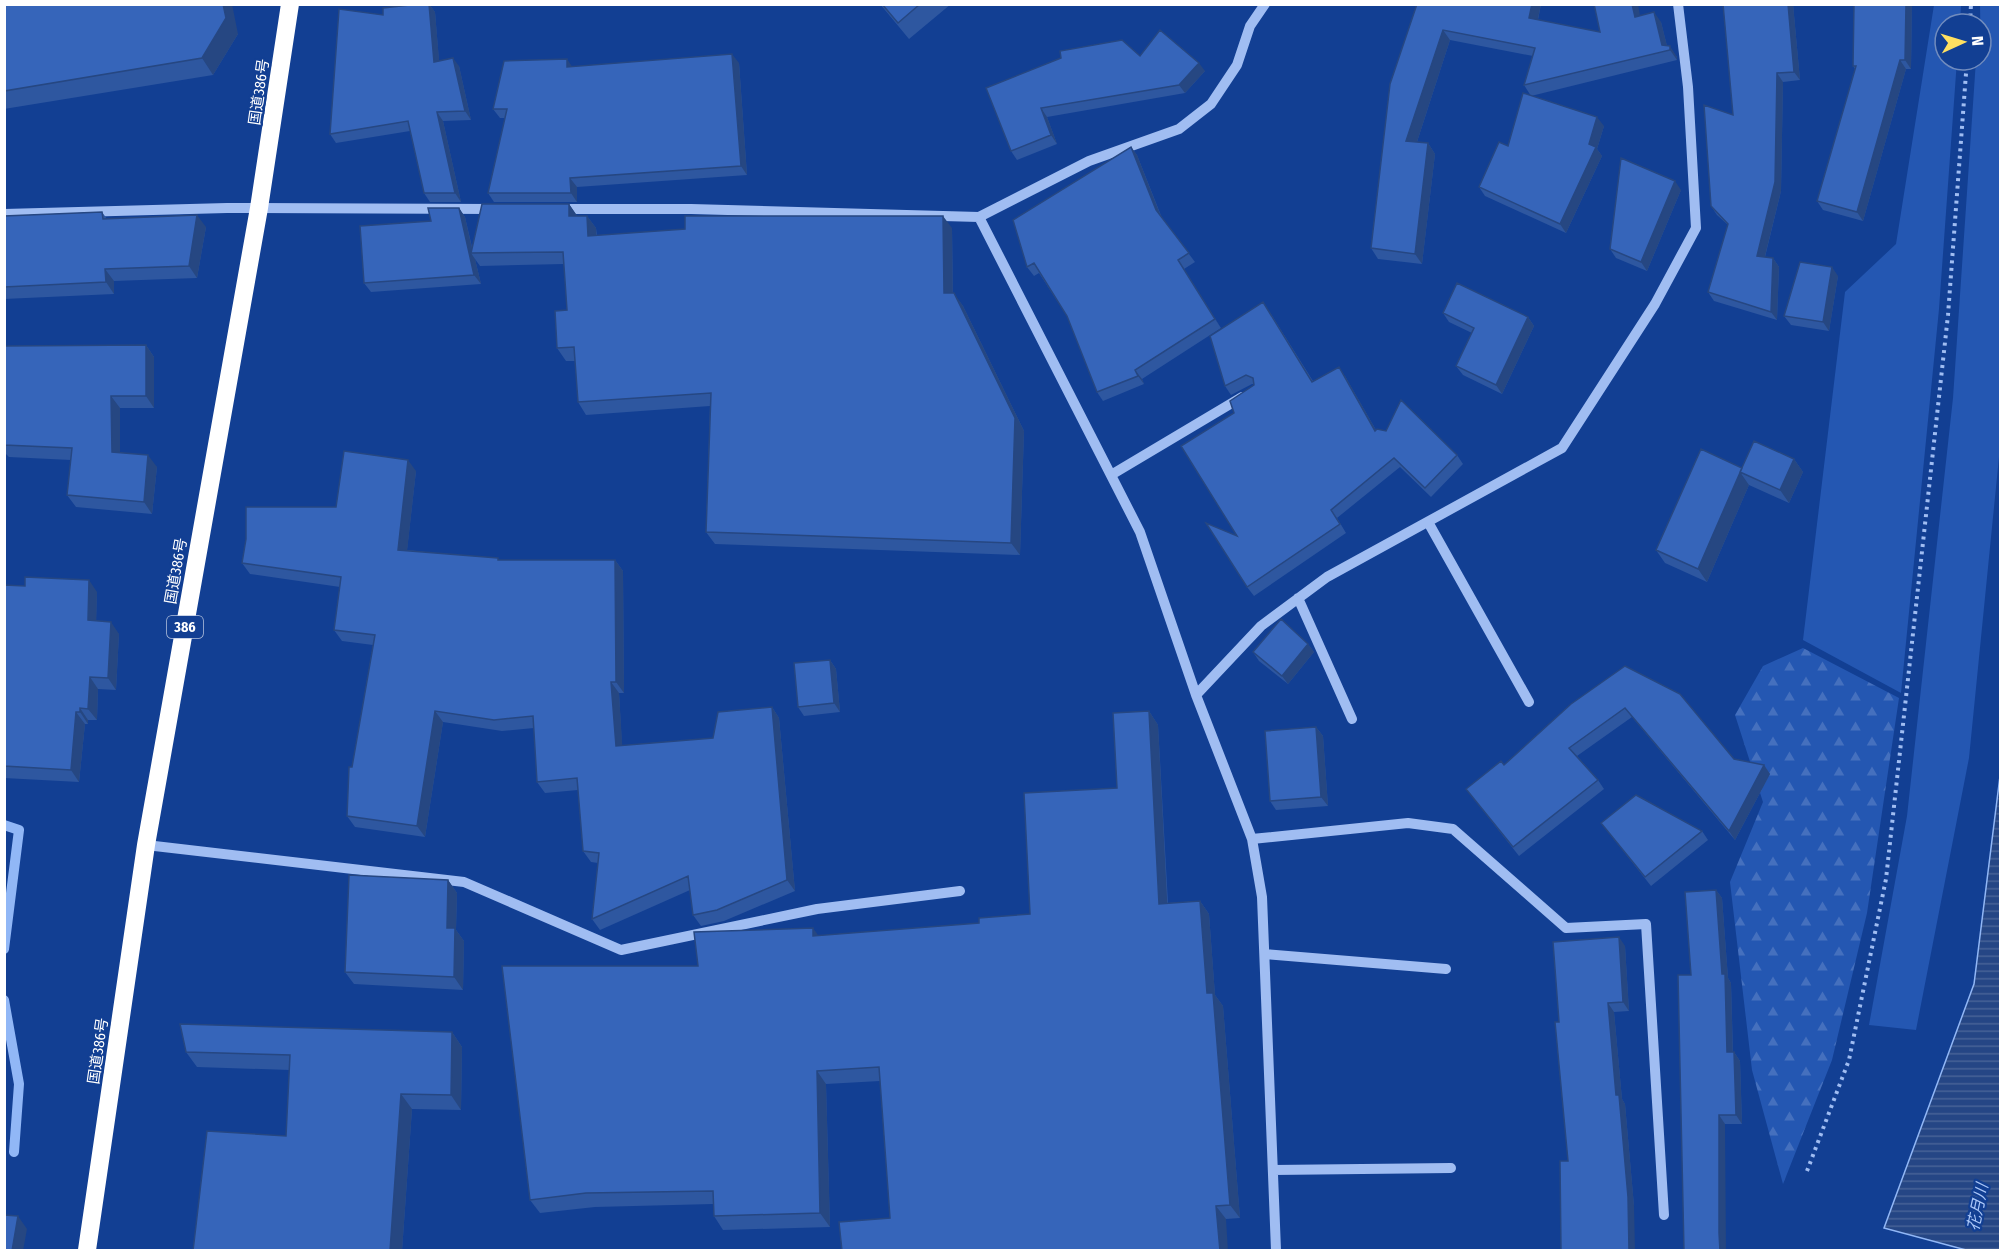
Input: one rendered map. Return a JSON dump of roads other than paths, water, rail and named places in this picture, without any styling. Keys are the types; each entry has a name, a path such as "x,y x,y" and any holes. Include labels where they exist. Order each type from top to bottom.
{"highway":[{"name":"国道386号","path":"87,1251 146,845 260,208 290,4"}],"street":[{"path":"548,209 691,209 979,217 1089,161 1179,129 1211,104 1237,65 1250,26 1265,4"},
{"path":"1196,695 1261,626 1328,577 1562,448 1655,304 1696,228 1688,87 1678,4"},
{"path":"4,214 260,208 512,209"},
{"path":"979,217 1140,531 1196,695 1252,839 1262,897 1276,1251"},
{"path":"1111,475 1253,391"},
{"path":"1428,522 1529,702"},
{"path":"1298,598 1352,719"},
{"path":"1252,839 1408,823 1453,829 1566,928 1647,924 1664,1215"},
{"path":"146,845 464,882 621,950 817,909 960,891"},
{"path":"1264,954 1446,969"},
{"path":"1273,1170 1451,1168"}],"water":[{"name":"花月川","path":"2000,776 2000,1250 1966,1250 1884,1228 1974,984"}],"waterway":[{"path":"4,825 19,830 4,949"},
{"path":"4,1000 19,1084 14,1152"}]}
